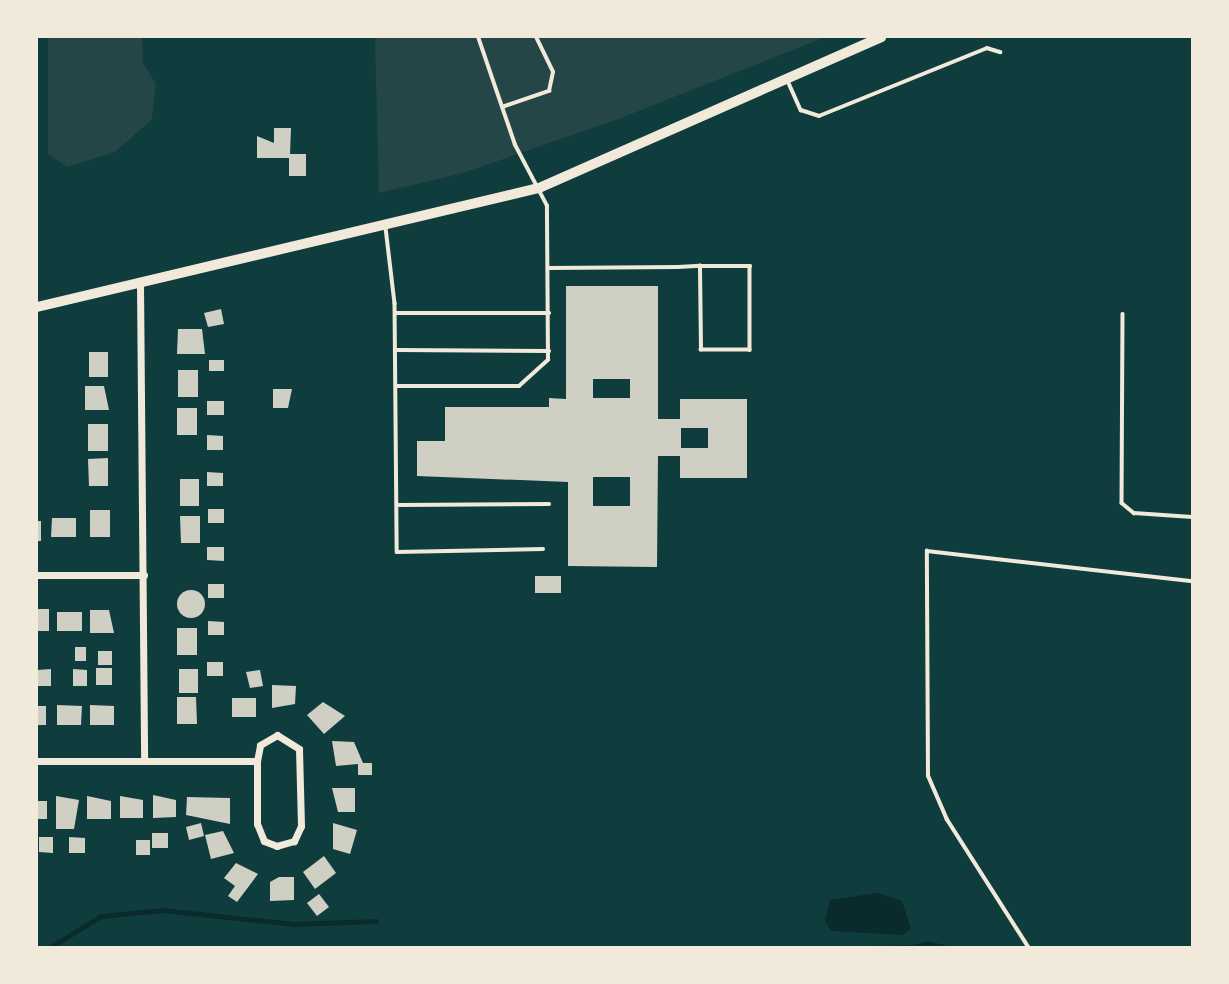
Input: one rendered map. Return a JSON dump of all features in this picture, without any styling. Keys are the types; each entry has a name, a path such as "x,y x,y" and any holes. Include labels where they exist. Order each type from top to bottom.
{"street":[{"path":"37,307 386,228 539,188 881,37"},
{"path":"140,284 144,761"},
{"path":"37,575 144,575"},
{"path":"277,736 299,749 300,826 286,845 270,845 260,834 257,761 260,745 277,736"},
{"path":"37,761 257,761"}],"lane":[{"path":"397,386 519,386 545,367 548,351 550,219 539,188 502,107 478,37"},
{"path":"502,107 548,91 553,72 536,37"},
{"path":"787,79 801,110 819,116 987,48 1000,52"},
{"path":"386,228 396,313 397,552 543,549"},
{"path":"549,268 700,266 750,266 750,350 701,350 700,266"},
{"path":"396,313 549,313"},
{"path":"1123,314 1122,503 1134,513 1192,517"},
{"path":"396,351 548,351"},
{"path":"397,505 549,504"},
{"path":"1028,947 947,820 928,776 928,551 1192,581"}],"shaded area":[{"path":"48,37 142,37 143,63 156,84 152,119 115,152 67,167 48,154"},
{"path":"375,37 825,37 621,118 463,173 379,193"},
{"path":"878,893 902,901 911,929 903,935 831,931 825,922 830,900"},
{"path":"928,941 952,947 828,947 913,945"}],"building":[{"path":"274,128 291,128 290,154 306,154 306,176 289,176 289,158 257,158 257,136 274,143"},
{"path":"566,286 658,286 658,419 680,419 680,399 747,399 747,478 680,478 680,456 658,456 657,567 568,566 568,482 417,476 417,441 445,441 445,407 549,407 549,398 566,399","holes":["593,379 630,379 630,398 593,398","681,428 708,428 708,448 681,448","593,477 630,477 630,506 593,506"]},
{"path":"221,309 224,324 208,327 204,313"},
{"path":"178,329 202,329 205,354 177,354"},
{"path":"89,352 108,352 108,377 89,377"},
{"path":"209,360 224,360 224,371 209,371"},
{"path":"178,370 198,370 198,397 178,397"},
{"path":"85,386 104,386 109,410 85,410"},
{"path":"273,389 292,389 288,408 273,408"},
{"path":"207,401 224,401 224,415 207,415"},
{"path":"177,408 197,408 197,435 177,435"},
{"path":"88,424 108,424 108,451 88,451"},
{"path":"207,435 223,436 223,450 207,450"},
{"path":"108,458 108,486 89,486 88,459"},
{"path":"207,472 223,473 223,486 207,486"},
{"path":"180,479 199,479 199,506 180,506"},
{"path":"208,509 224,509 224,523 208,523"},
{"path":"90,510 110,510 110,537 90,537"},
{"path":"180,516 200,516 200,543 181,543"},
{"path":"52,518 76,518 76,537 51,537"},
{"path":"37,521 41,521 41,541 37,541"},
{"path":"207,547 224,547 224,561 207,560"},
{"path":"535,576 561,576 561,593 535,593"},
{"path":"208,584 224,584 224,598 208,598"},
{"path":"191,590 201,594 205,604 201,614 191,618 181,614 177,604 181,594"},
{"path":"37,609 49,609 49,631 37,631"},
{"path":"90,610 109,610 114,633 90,633"},
{"path":"57,612 82,612 82,631 57,631"},
{"path":"208,621 224,622 224,635 208,635"},
{"path":"177,628 197,628 197,655 177,655"},
{"path":"75,647 86,647 86,661 75,661"},
{"path":"98,651 112,651 112,665 98,665"},
{"path":"207,662 223,662 223,676 207,676"},
{"path":"96,668 112,668 112,685 96,685"},
{"path":"51,669 51,686 38,686 37,670"},
{"path":"73,669 87,670 87,686 73,686"},
{"path":"179,669 198,669 198,693 179,693"},
{"path":"260,670 263,686 250,688 246,672"},
{"path":"272,685 296,686 295,704 272,708"},
{"path":"177,697 196,697 197,724 177,724"},
{"path":"232,698 256,698 256,717 232,717"},
{"path":"323,702 345,716 324,734 307,715"},
{"path":"57,705 82,706 81,725 57,725"},
{"path":"90,705 114,706 114,725 90,725"},
{"path":"37,706 46,706 46,725 37,725"},
{"path":"332,741 354,742 363,763 372,763 372,775 358,775 358,764 336,766"},
{"path":"332,788 355,788 355,812 338,812"},
{"path":"153,795 176,800 176,817 153,818"},
{"path":"56,796 79,800 74,829 56,829"},
{"path":"87,796 111,801 111,819 87,819"},
{"path":"120,796 143,800 143,818 120,818"},
{"path":"187,797 230,798 230,824 186,815"},
{"path":"37,801 47,801 47,819 37,819"},
{"path":"201,823 204,836 189,840 186,827"},
{"path":"333,823 357,830 350,854 333,849"},
{"path":"223,831 234,853 211,859 205,835"},
{"path":"152,833 168,833 168,848 152,848"},
{"path":"39,837 53,837 53,853 39,852"},
{"path":"69,837 85,838 85,853 69,853"},
{"path":"136,840 150,840 150,855 136,855"},
{"path":"324,856 336,873 315,889 303,872"},
{"path":"236,863 258,874 237,902 228,896 235,886 224,878"},
{"path":"279,877 294,877 294,900 270,901 270,882"},
{"path":"319,894 329,907 317,916 307,903"}],"waterway":[{"path":"51,947 101,916 163,910 293,924 376,921"}]}
